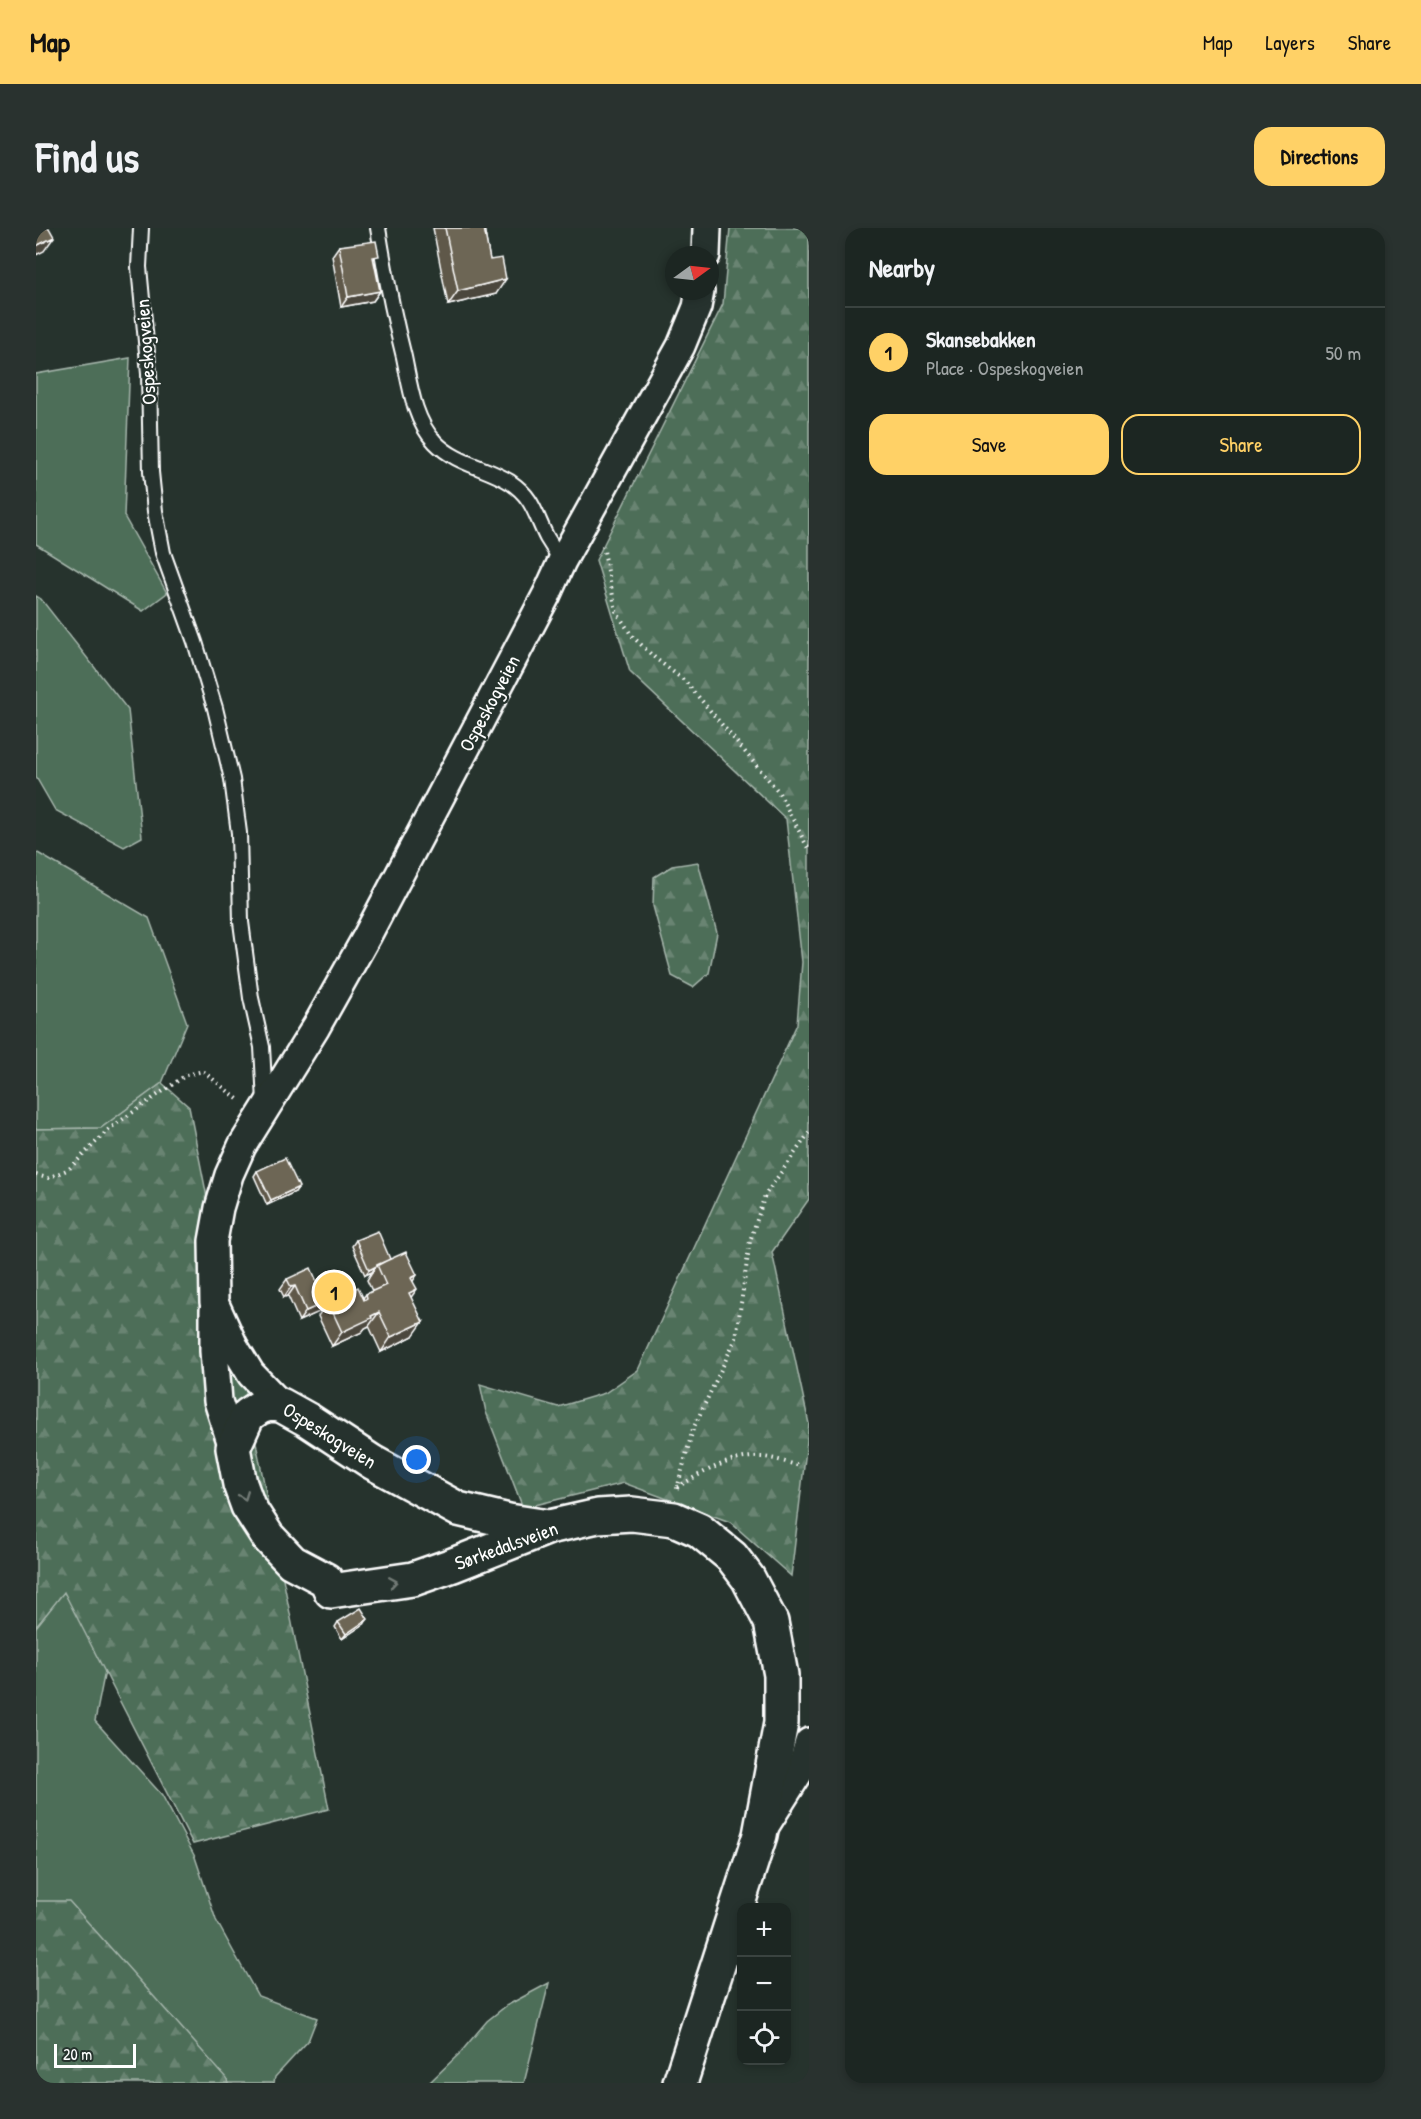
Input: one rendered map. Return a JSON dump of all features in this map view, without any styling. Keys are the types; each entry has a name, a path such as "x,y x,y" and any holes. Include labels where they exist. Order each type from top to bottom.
{"street":[{"path":"706,246 707,228"},
{"name":"Ospeskogveien","path":"549,1527 508,1521 458,1509 381,1467 281,1405 251,1374 234,1346 214,1302 213,1241 219,1208 229,1175 242,1146 316,1027 367,936 547,594 562,561 681,346 698,300"},
{"path":"214,1302 214,1351 218,1401 233,1448"},
{"path":"233,1448 248,1415 260,1407 270,1404 281,1405"},
{"name":"Sørkedalsveien","path":"233,1448 240,1484 248,1506 268,1537 292,1562 326,1580 331,1591 413,1579 549,1527 598,1516 632,1514 674,1519 699,1530 732,1557 748,1578 771,1622 782,1675 781,1723 760,1835 680,2083"},
{"path":"760,1835 801,1769 809,1742"}],"lane":[{"name":"Ospeskogveien","path":"141,228 139,267 149,374 151,472 155,511 163,553 202,664 223,737 232,779 239,833 242,922 252,998 262,1047 263,1114"},
{"path":"378,228 389,293 414,404 425,428 442,449 456,458 510,482 523,492 537,511 546,537 562,561"}],"path":[{"path":"592,506 607,561 616,611 632,636 655,658 685,681 778,791 809,850"},
{"path":"36,1175 48,1178 69,1169 109,1129 186,1075 203,1071 263,1114"},
{"path":"674,1519 677,1487 693,1430 736,1338 750,1241 765,1195 809,1133"},
{"path":"677,1487 713,1467 735,1459 764,1457 800,1466"}],"green space":[{"path":"730,228 809,228 809,1199 772,1252 809,1424 791,1576 730,1522 624,1483 523,1508 486,1412 480,1384 558,1407 605,1393 638,1370 797,1024 802,962 786,819 630,672 596,560 723,304"},
{"path":"130,358 124,516 167,593 143,611 36,544 36,374"},
{"path":"36,596 41,599 128,710 142,837 124,847 55,810 36,777"},
{"path":"36,852 149,918 187,1023 162,1083 101,1128 36,1129"},
{"path":"698,862 717,933 709,973 693,987 672,976 653,906 654,877 672,866"},
{"path":"162,1083 189,1107 329,1809 193,1844 64,1592 36,1627 36,1129 101,1128"},
{"path":"57,1589 96,1612 108,1656 95,1721 162,1795 195,1857 216,1920 258,1996 317,2018 308,2041 275,2077 274,2083 184,2083 36,1925 36,1594"},
{"path":"36,1901 69,1901 227,2079 228,2083 36,2083"},
{"path":"549,1983 524,2083 429,2083 460,2053 487,2021 506,2006"}],"building":[{"path":"36,228 49,228 54,237 36,246"},
{"path":"445,228 484,228 490,260 502,258 506,279 458,291"},
{"path":"376,241 379,256 373,257 380,291 348,297 339,246"},
{"path":"285,1158 299,1187 271,1200 257,1171"},
{"path":"378,1231 390,1259 369,1270 356,1240"},
{"path":"406,1252 417,1275 411,1278 417,1289 409,1293 423,1322 391,1337 379,1312 371,1316 372,1318 342,1332 328,1302 358,1287 364,1300 367,1298 366,1294 386,1285 377,1265"},
{"path":"311,1268 326,1302 306,1311 295,1286 291,1287 287,1279"},
{"path":"361,1608 368,1619 346,1634 338,1622"}],"place":[{"name":"Skansebakken","path":"334,1292"}]}
